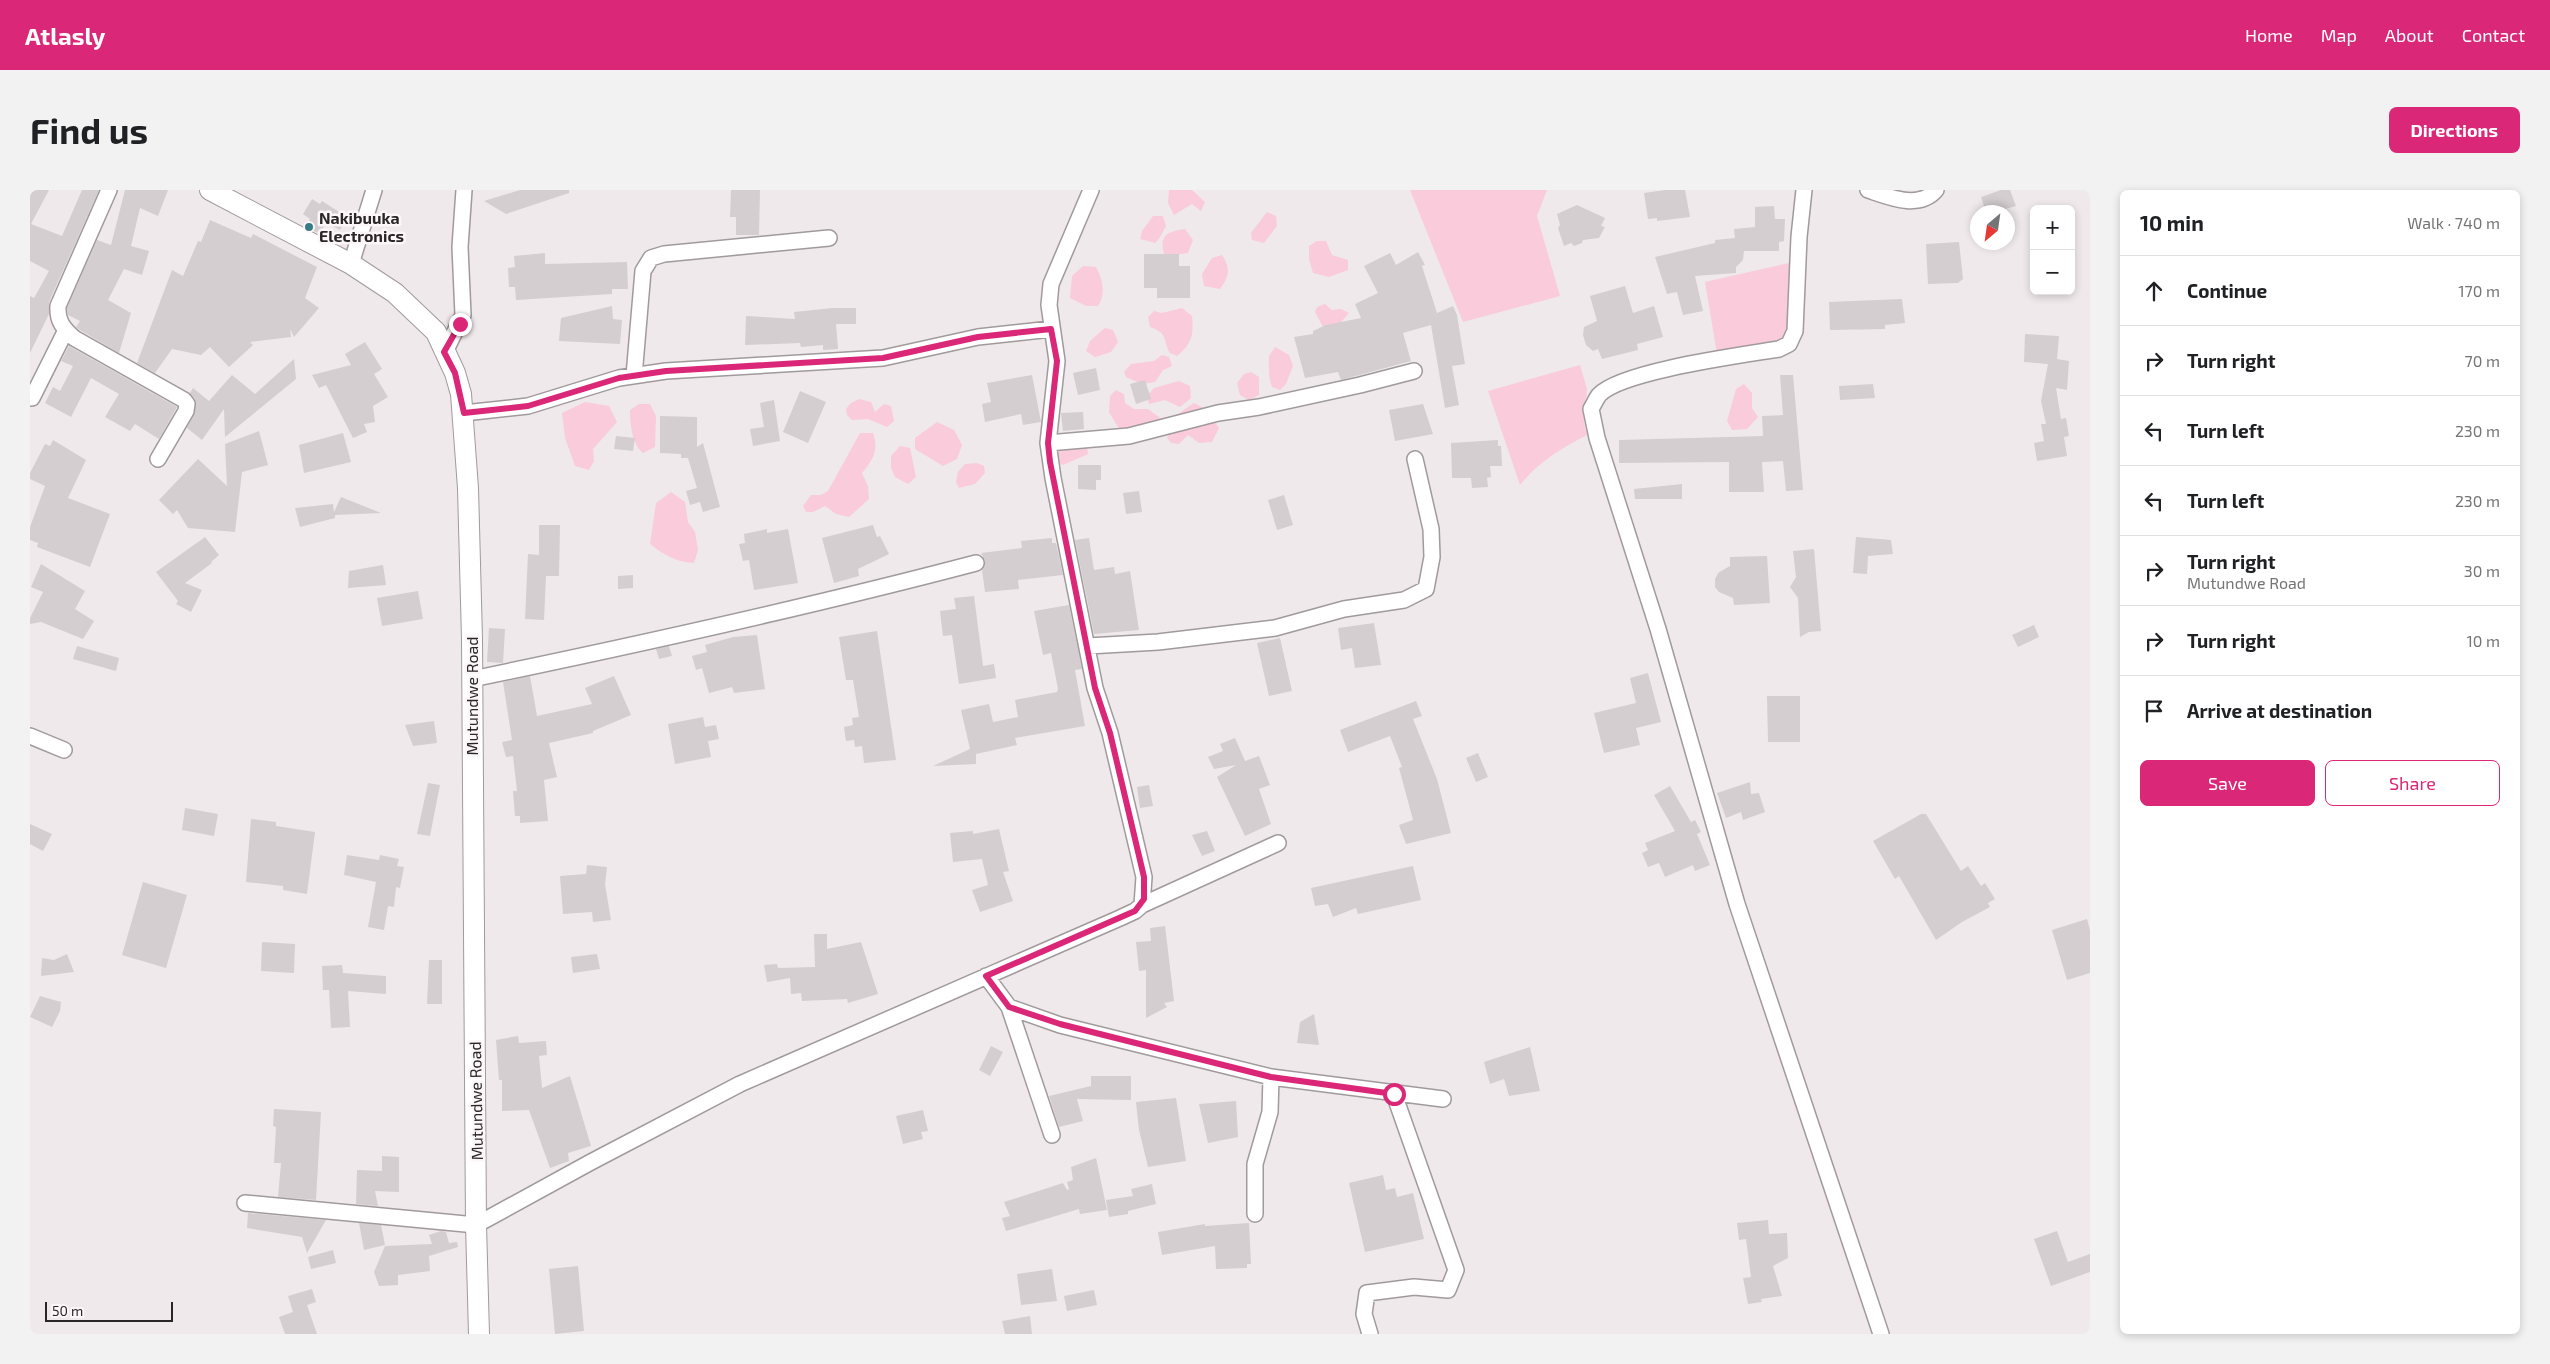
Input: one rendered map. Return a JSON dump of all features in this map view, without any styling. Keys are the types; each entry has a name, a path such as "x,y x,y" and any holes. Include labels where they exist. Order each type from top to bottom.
{"main road":[{"name":"Mutundwe Road","path":"210,190 351,264 395,294 436,332 455,373 464,413 468,488 472,679 476,1225 479,1334"}],"street":[{"path":"110,190 58,306 57,316 74,338 188,404 186,411 158,459"},
{"path":"351,264 374,190"},
{"path":"444,352 462,315 460,246 464,190"},
{"path":"1091,190 1051,284 1051,329 1057,361 1048,443 1056,493 1095,688 1110,733 1144,877 1142,905"},
{"path":"1804,190 1799,237 1795,331 1789,344 1779,350 1648,373 1611,387 1599,395 1591,408 1597,438 1658,629 1737,904 1881,1334"},
{"path":"1868,190 1892,198 1919,201 1930,197 1936,190"},
{"path":"634,376 643,272 650,258 664,254 829,238"},
{"path":"464,413 528,406 619,378 666,371 883,358 978,337 1051,329"},
{"path":"32,398 66,330"},
{"path":"1048,443 1129,436 1218,413 1259,407 1414,371"},
{"path":"1088,646 1158,642 1275,628 1344,609 1404,600 1426,589 1432,557 1431,529 1416,459"},
{"path":"472,679 873,590 976,564"},
{"path":"30,736 64,750"},
{"path":"245,1203 476,1225 740,1084 1135,911 1142,905 1278,843"},
{"path":"986,976 1009,1007 1052,1135"},
{"path":"1009,1007 1060,1024 1271,1077 1443,1099"},
{"path":"1255,1214 1255,1164 1270,1112 1271,1077"},
{"path":"1370,1334 1364,1314 1367,1293 1414,1287 1448,1290 1456,1270 1394,1094"}],"shaded area":[{"path":"1169,190 1192,190 1205,202 1201,211 1192,204 1174,215 1168,203"},
{"path":"1410,190 1547,190 1537,216 1560,296 1463,322"},
{"path":"1267,212 1276,216 1277,226 1264,243 1252,240 1251,233"},
{"path":"1153,216 1163,216 1166,226 1155,243 1140,239 1142,231"},
{"path":"1185,229 1193,240 1188,253 1165,256 1162,244 1165,236 1173,231"},
{"path":"1317,241 1326,241 1332,255 1348,260 1348,270 1329,277 1313,273 1309,259 1309,246"},
{"path":"1222,255 1228,268 1223,285 1220,289 1204,286 1202,274 1212,258"},
{"path":"1793,262 1791,323 1781,343 1717,354 1705,282"},
{"path":"1083,266 1096,267 1100,277 1103,291 1098,306 1086,306 1070,298 1072,276"},
{"path":"1325,304 1332,310 1341,309 1349,313 1336,328 1323,327 1315,312 1317,307"},
{"path":"1182,308 1192,316 1193,328 1189,343 1177,356 1170,353 1163,335 1150,327 1148,317 1154,311 1162,313"},
{"path":"1105,328 1113,330 1118,342 1111,352 1095,357 1086,351 1090,341"},
{"path":"1275,347 1289,355 1293,366 1286,384 1280,390 1272,387 1269,376 1269,356"},
{"path":"1162,355 1169,357 1172,366 1163,370 1155,382 1142,384 1126,377 1124,372 1131,364 1154,361"},
{"path":"1580,365 1587,389 1584,422 1587,435 1551,456 1520,485 1488,391"},
{"path":"1251,372 1259,377 1259,395 1249,400 1240,395 1237,383 1244,374"},
{"path":"1179,381 1190,386 1191,398 1180,407 1165,400 1149,404 1147,396 1154,388"},
{"path":"1744,384 1752,393 1752,408 1758,417 1747,429 1732,430 1727,421 1736,389"},
{"path":"1116,390 1124,394 1125,403 1134,409 1148,409 1163,420 1142,441 1123,440 1117,431 1118,427 1109,412 1110,396"},
{"path":"859,399 871,402 875,412 884,404 891,406 894,421 887,427 868,419 852,420 847,415 846,409 851,403"},
{"path":"585,402 609,406 617,422 593,449 594,461 589,470 575,466 565,438 562,413"},
{"path":"1194,403 1204,408 1219,428 1212,442 1199,443 1188,435 1179,444 1171,443 1167,438 1176,418"},
{"path":"639,404 650,404 656,416 655,447 643,453 636,444 630,421 630,410"},
{"path":"937,422 954,430 962,445 957,459 943,466 915,449 915,438"},
{"path":"860,433 873,433 875,439 874,454 862,473 868,486 869,499 849,517 836,514 825,506 813,512 806,512 803,506 811,495 821,495 828,491"},
{"path":"900,446 910,448 916,477 908,484 895,477 891,468 891,456"},
{"path":"1068,447 1087,447 1088,454 1063,465 1057,462 1056,457 1058,452"},
{"path":"977,463 984,466 985,473 975,484 959,488 956,482 958,472 965,464"},
{"path":"671,492 685,502 688,522 695,532 698,550 694,563 670,557 650,544 656,503"}],"building":[{"path":"30,190 49,190 31,224 62,236 82,190 99,190 49,302 49,314 30,353 30,296 34,298 49,271 30,261"},
{"path":"125,190 168,190 158,216 140,208 131,246 149,251 142,275 124,269 108,300 131,313 119,353 76,327 80,321 68,315 67,308 97,240 111,245"},
{"path":"520,190 569,190 569,193 506,214 484,201"},
{"path":"731,190 760,190 759,235 736,235 736,217 730,217"},
{"path":"1685,190 1690,217 1657,221 1657,218 1648,219 1644,193"},
{"path":"2001,190 2010,190 2016,206 1984,205 1981,197"},
{"path":"312,199 320,204 322,201 347,217 340,230 325,224 320,234 306,227 310,219 303,214"},
{"path":"1577,205 1605,218 1601,226 1605,227 1599,238 1583,240 1582,243 1574,246 1571,243 1564,246 1558,228 1560,225 1557,214"},
{"path":"1774,206 1775,219 1785,219 1784,241 1779,242 1779,251 1744,251 1743,260 1736,267 1736,273 1695,276 1703,311 1683,315 1677,292 1667,294 1655,257 1715,243 1715,240 1735,238 1734,229 1755,227 1755,207"},
{"path":"210,220 251,238 253,234 317,267 305,298 319,308 294,337 290,329 291,337 250,342 253,345 229,367 210,347 201,355 172,349 155,373 137,363 172,270 183,276 198,241 201,242"},
{"path":"1959,242 1963,279 1958,283 1928,284 1926,244"},
{"path":"1418,252 1425,265 1422,266 1437,313 1453,306 1457,315 1465,364 1452,366 1459,405 1445,408 1431,325 1403,333 1411,361 1341,380 1338,372 1305,378 1294,337 1313,334 1313,331 1326,325 1361,318 1355,304 1378,293 1364,266 1390,253 1396,265"},
{"path":"545,253 545,264 627,262 628,289 612,289 612,294 516,300 515,287 509,287 508,268 515,267 514,256"},
{"path":"1144,254 1179,254 1179,266 1190,266 1190,298 1157,298 1157,288 1144,288"},
{"path":"1625,286 1633,313 1654,306 1663,337 1637,344 1638,350 1602,359 1598,349 1593,351 1586,345 1583,335 1584,327 1597,321 1590,296"},
{"path":"1902,299 1905,323 1885,325 1885,329 1830,330 1829,302"},
{"path":"612,306 613,319 622,320 620,344 559,341 561,318"},
{"path":"856,308 856,324 836,324 838,349 823,350 823,345 801,347 800,343 745,345 746,316 795,319 794,312"},
{"path":"2025,334 2059,336 2057,359 2069,361 2067,390 2056,388 2061,419 2066,418 2069,436 2064,437 2067,456 2037,461 2034,443 2044,441 2041,424 2046,424 2041,401 2048,364 2024,362"},
{"path":"365,342 382,369 374,374 388,397 373,406 375,422 364,424 367,432 353,438 326,385 319,388 312,375 351,365 345,354"},
{"path":"69,346 177,407 159,439 135,424 130,431 105,417 119,394 91,378 71,417 45,403 53,387 60,391 73,366 61,361"},
{"path":"294,359 296,379 225,437 224,409 202,440 187,428 195,412 195,399 190,393 193,388 209,401 232,375 255,394"},
{"path":"1096,368 1100,390 1078,395 1073,373"},
{"path":"1032,375 1041,422 1023,425 1021,414 985,422 982,404 991,402 987,383"},
{"path":"1780,375 1793,375 1803,490 1786,491 1783,461 1762,462 1764,492 1729,492 1729,462 1619,463 1619,440 1763,436 1762,416 1783,415"},
{"path":"1145,380 1151,399 1136,404 1130,384"},
{"path":"1873,384 1875,398 1840,400 1839,386"},
{"path":"800,391 826,402 808,443 783,432"},
{"path":"774,400 780,441 753,446 750,429 764,427 760,403"},
{"path":"1423,404 1433,434 1395,441 1389,410"},
{"path":"1083,412 1084,429 1063,431 1061,413"},
{"path":"660,416 697,417 697,447 703,443 720,507 703,512 700,502 690,505 686,491 697,488 688,458 681,458 681,454 660,453"},
{"path":"259,431 268,465 242,472 235,532 188,528 177,510 173,514 159,500 198,459 227,486 225,444"},
{"path":"343,433 351,462 304,473 299,445"},
{"path":"616,436 635,438 633,451 614,449"},
{"path":"53,440 86,460 68,498 110,514 90,567 37,547 38,543 30,540 30,527 45,486 30,479 30,473 45,444 50,446"},
{"path":"1498,440 1498,446 1501,446 1502,466 1490,466 1491,477 1487,478 1488,487 1472,488 1471,478 1452,478 1451,443"},
{"path":"1078,465 1101,465 1101,480 1096,480 1096,490 1078,489"},
{"path":"1682,484 1682,499 1635,499 1634,489"},
{"path":"1139,491 1142,512 1126,514 1123,493"},
{"path":"1284,495 1293,525 1277,530 1268,500"},
{"path":"341,497 381,513 335,515 335,518 300,527 295,508 333,504 334,512"},
{"path":"539,525 560,525 559,576 546,576 544,620 525,619 528,554 539,555"},
{"path":"873,525 877,537 880,536 889,554 858,569 859,576 834,583 822,538"},
{"path":"767,529 767,533 788,529 798,583 754,590 749,560 743,561 739,544 745,543 744,534"},
{"path":"205,537 219,555 212,563 185,583 202,590 191,612 176,604 178,601 156,572"},
{"path":"1856,537 1891,540 1893,554 1868,556 1867,574 1853,573"},
{"path":"1052,538 1052,543 1056,543 1063,575 1018,580 1019,589 985,592 982,570 985,561 981,553 1022,548 1021,541"},
{"path":"1089,538 1094,570 1114,567 1115,574 1130,571 1139,630 1094,634 1075,540"},
{"path":"1814,549 1821,631 1809,632 1800,637 1798,598 1790,587 1796,577 1793,551"},
{"path":"1767,556 1770,603 1734,605 1733,598 1719,592 1715,587 1715,579 1718,573 1730,566 1730,557"},
{"path":"41,564 85,591 75,609 94,621 83,639 41,622 30,624 30,618 43,592 31,587"},
{"path":"383,565 386,585 348,588 349,571"},
{"path":"633,575 633,588 618,589 618,576"},
{"path":"418,591 423,619 382,626 377,598"},
{"path":"974,596 983,666 994,664 996,678 959,684 952,635 943,636 940,611 956,609 954,598"},
{"path":"1069,605 1082,669 1075,670 1085,726 1015,738 1017,745 976,754 976,764 933,766 970,749 961,710 989,704 993,722 1018,717 1015,700 1057,692 1051,653 1043,655 1034,611"},
{"path":"1374,623 1381,665 1355,668 1352,648 1341,650 1338,628"},
{"path":"2034,625 2039,637 2018,647 2012,635"},
{"path":"489,628 505,629 503,663 487,662"},
{"path":"877,631 896,760 864,763 862,746 855,747 854,740 846,741 844,727 853,725 852,718 859,717 853,680 846,680 839,637"},
{"path":"757,635 765,689 734,693 732,687 709,693 702,668 696,670 692,656 707,652 705,645 733,637"},
{"path":"1280,638 1292,691 1269,696 1257,643"},
{"path":"77,646 119,658 116,671 73,659"},
{"path":"669,646 672,656 659,659 656,649"},
{"path":"1648,673 1661,722 1636,728 1640,745 1604,753 1594,713 1636,703 1630,678"},
{"path":"530,676 537,716 592,704 585,688 614,676 631,715 593,731 593,733 549,743 557,777 544,780 548,821 520,823 520,816 515,816 513,791 517,791 513,756 506,757 502,742 512,740 503,682"},
{"path":"1767,696 1800,696 1800,742 1768,742"},
{"path":"1416,701 1422,716 1413,719 1437,779 1451,833 1406,844 1399,825 1413,820 1399,768 1402,767 1390,736 1348,752 1340,730"},
{"path":"703,717 705,727 716,725 719,739 708,741 711,757 675,764 668,724"},
{"path":"434,721 437,743 413,746 405,725"},
{"path":"1235,738 1245,761 1259,756 1270,785 1259,789 1271,824 1245,836 1217,777 1236,765 1214,769 1208,757 1223,751 1220,744"},
{"path":"1478,753 1488,777 1476,782 1466,758"},
{"path":"1750,782 1751,794 1759,793 1765,812 1743,820 1741,812 1726,818 1717,793"},
{"path":"428,783 440,785 430,836 417,834"},
{"path":"1149,785 1153,806 1140,808 1137,787"},
{"path":"1670,786 1691,822 1695,820 1701,832 1697,834 1710,865 1695,871 1693,865 1665,877 1659,863 1648,867 1642,853 1648,850 1645,843 1675,831 1654,795"},
{"path":"185,808 218,814 214,836 182,830"},
{"path":"1921,814 1926,814 1961,871 1968,866 1981,886 1985,883 1995,899 1988,903 1990,907 1962,922 1936,940 1899,876 1895,879 1873,841"},
{"path":"251,819 276,822 276,826 315,832 307,894 283,890 283,886 246,882"},
{"path":"30,824 52,834 43,851 30,844"},
{"path":"999,829 1009,871 1003,872 1013,901 980,912 972,890 988,885 982,859 953,862 950,833 973,831 973,834"},
{"path":"1207,831 1215,851 1202,856 1192,835"},
{"path":"347,855 379,860 380,855 399,859 397,866 404,867 400,888 396,887 394,907 388,906 384,930 368,927 376,882 344,875"},
{"path":"587,865 607,867 605,884 611,920 593,922 592,912 563,914 560,876 586,874"},
{"path":"1413,866 1421,900 1358,914 1356,908 1333,917 1328,904 1315,906 1311,888"},
{"path":"143,882 187,895 166,968 122,955"},
{"path":"2087,919 2090,930 2090,973 2067,980 2052,930"},
{"path":"1165,926 1174,1001 1164,1003 1167,1007 1146,1018 1146,970 1139,971 1136,942 1151,941 1150,928"},
{"path":"814,934 827,934 827,949 861,942 878,994 848,1003 847,999 802,1001 801,993 791,994 790,978 767,982 764,965 777,964 778,968 815,967"},
{"path":"262,942 295,944 294,973 261,971"},
{"path":"67,954 74,972 41,976 42,958 54,960"},
{"path":"597,954 600,969 573,973 571,957"},
{"path":"429,960 442,960 442,1004 427,1004"},
{"path":"342,965 343,973 386,976 386,994 348,991 350,1027 331,1028 329,990 323,990 322,966"},
{"path":"40,996 61,1002 60,1011 52,1027 30,1017"},
{"path":"1314,1014 1319,1045 1297,1043 1300,1022"},
{"path":"518,1036 519,1043 546,1041 547,1055 539,1056 542,1088 570,1076 591,1146 568,1153 569,1161 550,1168 529,1110 502,1111 502,1080 499,1080 496,1040"},
{"path":"991,1046 1003,1052 990,1076 979,1070"},
{"path":"1530,1047 1540,1091 1509,1096 1504,1079 1490,1084 1484,1062"},
{"path":"1091,1076 1131,1076 1131,1100 1077,1099 1083,1121 1059,1127 1049,1096 1091,1086"},
{"path":"1176,1098 1186,1161 1148,1167 1139,1130 1136,1102"},
{"path":"1236,1101 1238,1137 1208,1143 1199,1104"},
{"path":"274,1109 321,1112 316,1200 278,1197 281,1163 274,1163 276,1127 273,1126"},
{"path":"923,1110 928,1131 921,1132 923,1139 903,1144 896,1116"},
{"path":"382,1156 399,1157 399,1192 375,1191 378,1206 356,1204 357,1170 382,1171"},
{"path":"1096,1158 1107,1210 1080,1214 1079,1209 1006,1231 1002,1218 1010,1216 1004,1202 1063,1183 1067,1190 1069,1189 1067,1182 1073,1180 1071,1167"},
{"path":"1383,1175 1386,1190 1395,1188 1397,1197 1413,1193 1424,1239 1365,1252 1349,1183"},
{"path":"1152,1184 1156,1204 1128,1211 1128,1214 1109,1217 1106,1200 1133,1196 1131,1189"},
{"path":"248,1213 326,1220 307,1253 302,1237 247,1228"},
{"path":"1768,1220 1769,1234 1787,1233 1788,1258 1773,1266 1782,1296 1761,1299 1762,1302 1748,1304 1743,1278 1751,1277 1746,1239 1739,1240 1737,1223"},
{"path":"359,1223 381,1225 385,1245 364,1250"},
{"path":"1249,1223 1251,1264 1247,1264 1247,1268 1216,1269 1215,1246 1162,1255 1158,1232 1205,1224 1205,1226"},
{"path":"441,1231 446,1232 449,1243 457,1242 458,1247 429,1256 430,1271 398,1275 398,1285 379,1286 374,1272 385,1246 432,1244 429,1235"},
{"path":"2057,1231 2068,1262 2090,1254 2090,1272 2051,1286 2034,1239"},
{"path":"333,1250 336,1263 311,1269 308,1257"},
{"path":"578,1266 584,1331 555,1334 549,1269"},
{"path":"1052,1269 1057,1301 1021,1305 1017,1274"},
{"path":"312,1289 316,1302 307,1305 317,1334 285,1334 279,1317 293,1312 288,1296"},
{"path":"1094,1290 1097,1305 1067,1311 1064,1296"},
{"path":"1030,1316 1032,1334 1005,1334 1002,1321"}],"place":[{"name":"Nakibuuka Electronics","path":"309,227"}],"route":[{"path":"460,324 444,352 455,373 464,413 528,406 619,378 666,371 734,369 883,358 978,337 1051,329 1057,361 1048,443 1050,462 1095,688 1110,733 1129,807 1144,877 1144,899 1142,905 1135,911 986,976 1009,1007 1060,1024 1271,1077 1394,1094"}]}
